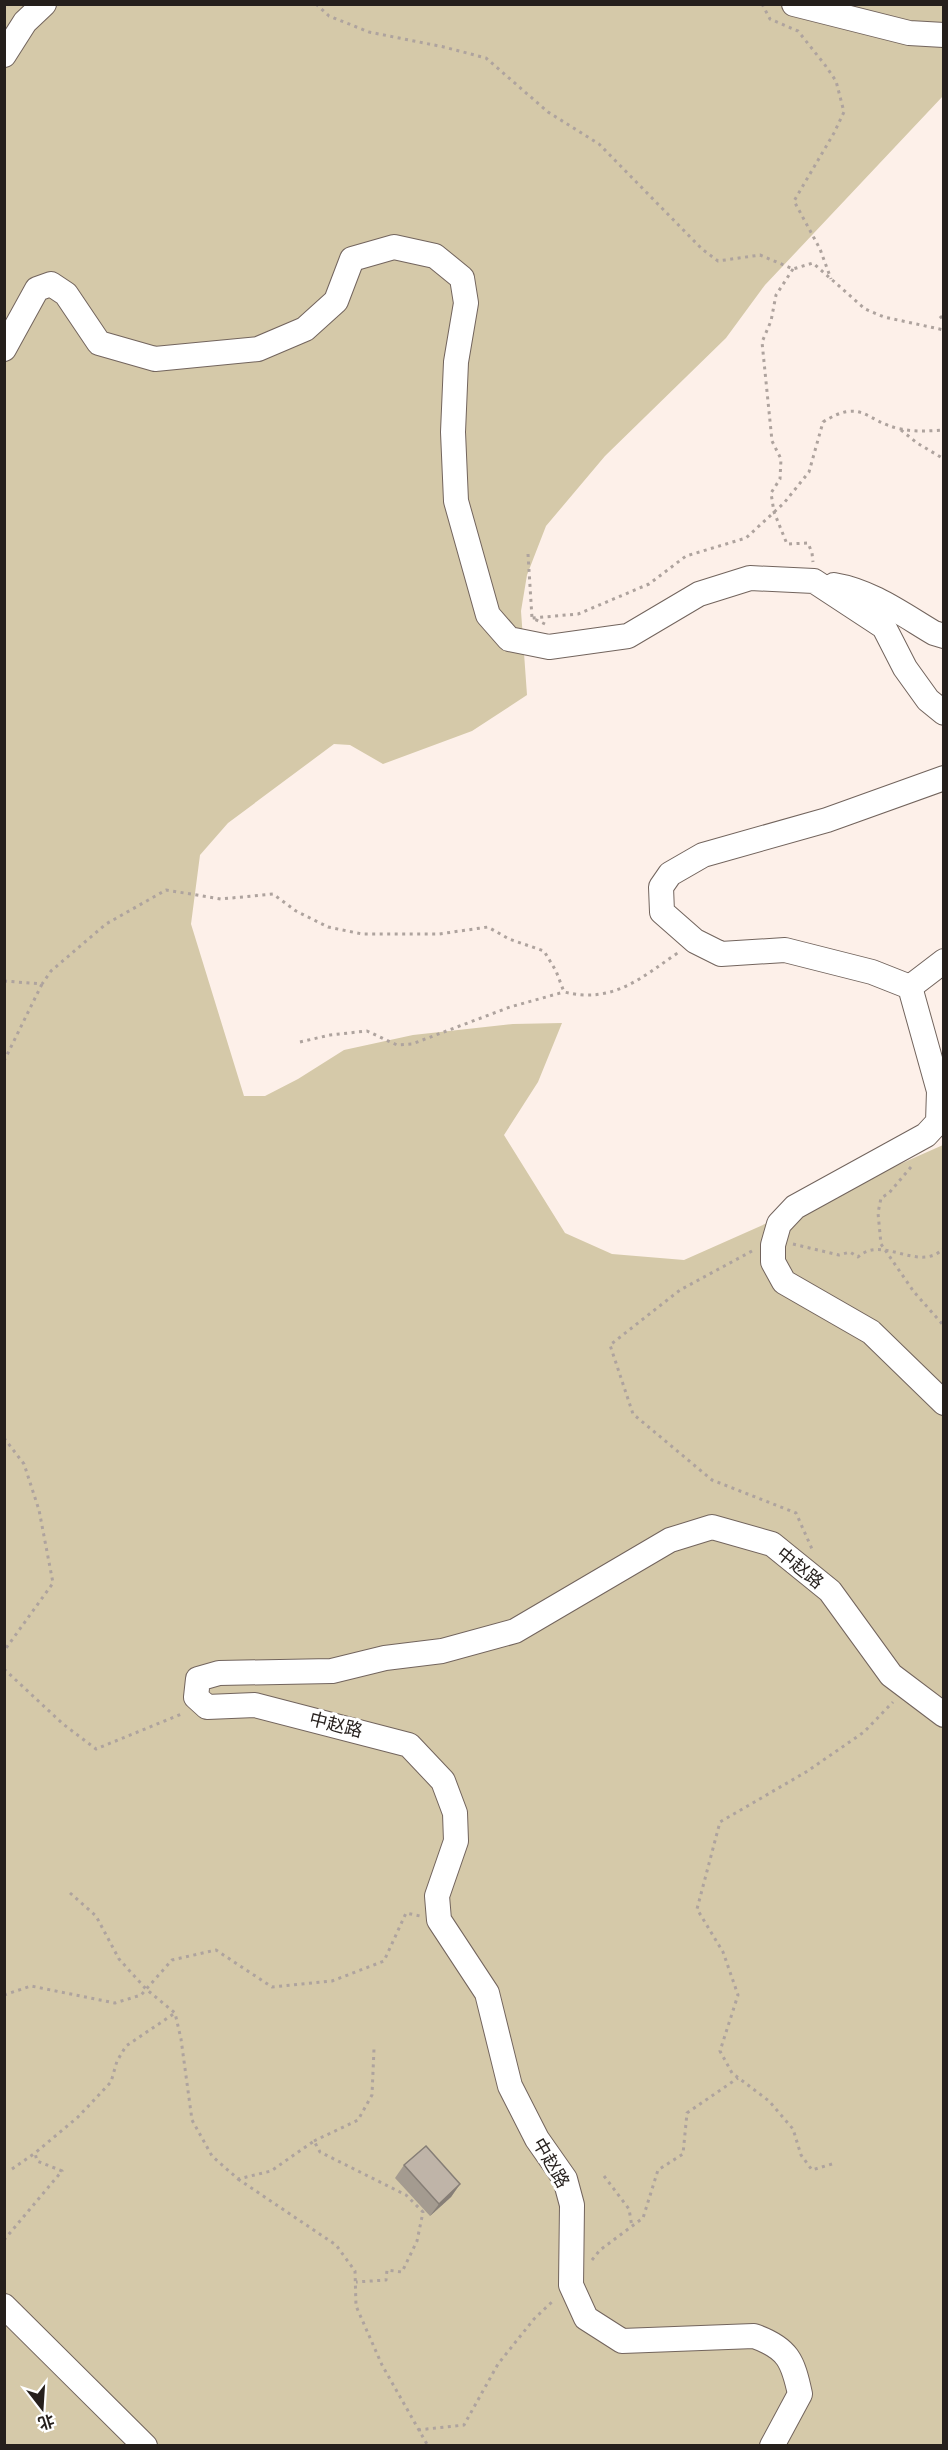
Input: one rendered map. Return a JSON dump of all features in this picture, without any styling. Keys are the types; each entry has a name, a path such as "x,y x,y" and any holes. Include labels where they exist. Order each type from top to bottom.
{"street":[{"path":"4,54 25,22 44,4"},
{"path":"794,4 909,33 944,35"},
{"path":"4,349 37,289 51,284 66,294 99,343 155,359 258,349 305,329 336,301 351,259 394,247 435,256 462,278 466,303 456,374 453,432 456,501 488,615 509,639 549,647 628,636 699,594 750,579 814,581 846,587 879,600 934,633 944,636"},
{"path":"814,581 884,627 905,668 928,700 944,713"},
{"path":"910,987 872,972 785,950 721,954 695,940 662,912 661,887 670,874 703,855 827,820 944,778"},
{"path":"910,987 944,961"},
{"path":"910,987 939,1091 938,1122 926,1136 795,1207 779,1224 774,1238 773,1262 784,1282 872,1332 944,1403"},
{"name":"中赵路","path":"772,2445 800,2394 794,2365 774,2343 754,2336 622,2341 586,2318 571,2285 572,2205 565,2179 537,2139 510,2086 487,1993 439,1920 437,1896 456,1841 455,1813 443,1781 409,1745 255,1705 207,1707 196,1697 198,1679 219,1673 332,1671 385,1658 442,1651 515,1631 670,1540 712,1527 772,1545 830,1591 891,1674 944,1715"},
{"path":"4,2306 146,2445"}],"path":[{"path":"316,4 329,16 369,32 486,58 548,112 599,144 702,249 718,261 760,255 793,269 813,263 865,309 884,317 944,330"},
{"path":"762,4 770,19 798,31 836,81 843,112 834,134 794,201 820,249 831,280"},
{"path":"793,269 776,295 771,321 762,342 772,441 782,459 780,479 771,493 774,512 787,544 808,543 812,553 814,581"},
{"path":"940,316 944,321"},
{"path":"532,618 578,614 649,584 686,556 746,538 774,512 809,472 823,422 837,414 854,410 900,429 924,432 944,430"},
{"path":"900,429 917,443 944,459"},
{"path":"528,554 532,618"},
{"path":"532,618 549,626"},
{"path":"4,1061 42,984 51,971 106,924 165,890 221,899 273,894 296,911 328,927 362,934 440,934 488,927 509,939 544,951 556,971 564,992"},
{"path":"300,1042 330,1035 367,1031 397,1045 412,1044 510,1007 564,992 582,996 608,994 636,982 695,940"},
{"path":"4,981 42,984"},
{"path":"907,1145 918,1160 889,1193 881,1198 878,1213 880,1244 900,1269 914,1292 944,1326"},
{"path":"813,1552 796,1513 711,1480 633,1414 610,1345 680,1290 774,1238 839,1255 850,1252 858,1257 866,1250 883,1248 894,1254 918,1257 939,1252 944,1248"},
{"path":"4,1438 24,1464 39,1510 53,1582 4,1651"},
{"path":"4,1669 63,1724 96,1749 204,1705"},
{"path":"832,2164 812,2170 801,2155 793,2129 769,2101 732,2073 720,2051 738,1995 723,1952 697,1909 720,1822 806,1772 864,1732 907,1687"},
{"path":"70,1893 96,1916 119,1959 146,1989 175,2013 181,2039 192,2120 212,2156 238,2180 336,2246 355,2271 356,2306 360,2316 382,2365 428,2445"},
{"path":"4,1995 31,1986 115,2003 141,1995 172,1960 216,1950 272,1987 332,1981 384,1961 406,1913 439,1920"},
{"path":"12,2169 78,2117 111,2082 117,2061 126,2046 175,2013"},
{"path":"238,2180 271,2171 314,2141 358,2120 372,2095 374,2049"},
{"path":"314,2141 320,2152 406,2195 423,2212 417,2241 402,2272 387,2270 386,2280 356,2282"},
{"path":"4,2240 62,2171 37,2161 35,2152"},
{"path":"604,2176 629,2209 632,2227"}],"shaded area":[{"path":"5,5 943,5 943,96 765,285 726,338 605,456 546,526 527,575 521,611 527,695 472,731 383,764 350,745 334,744 228,823 200,855 191,924 244,1096 265,1096 298,1079 344,1050 413,1035 513,1024 562,1023 538,1082 504,1135 565,1233 612,1254 684,1260 943,1145 943,2445 5,2446"}],"building":[{"path":"426,2146 460,2184 439,2204 404,2165"}]}
